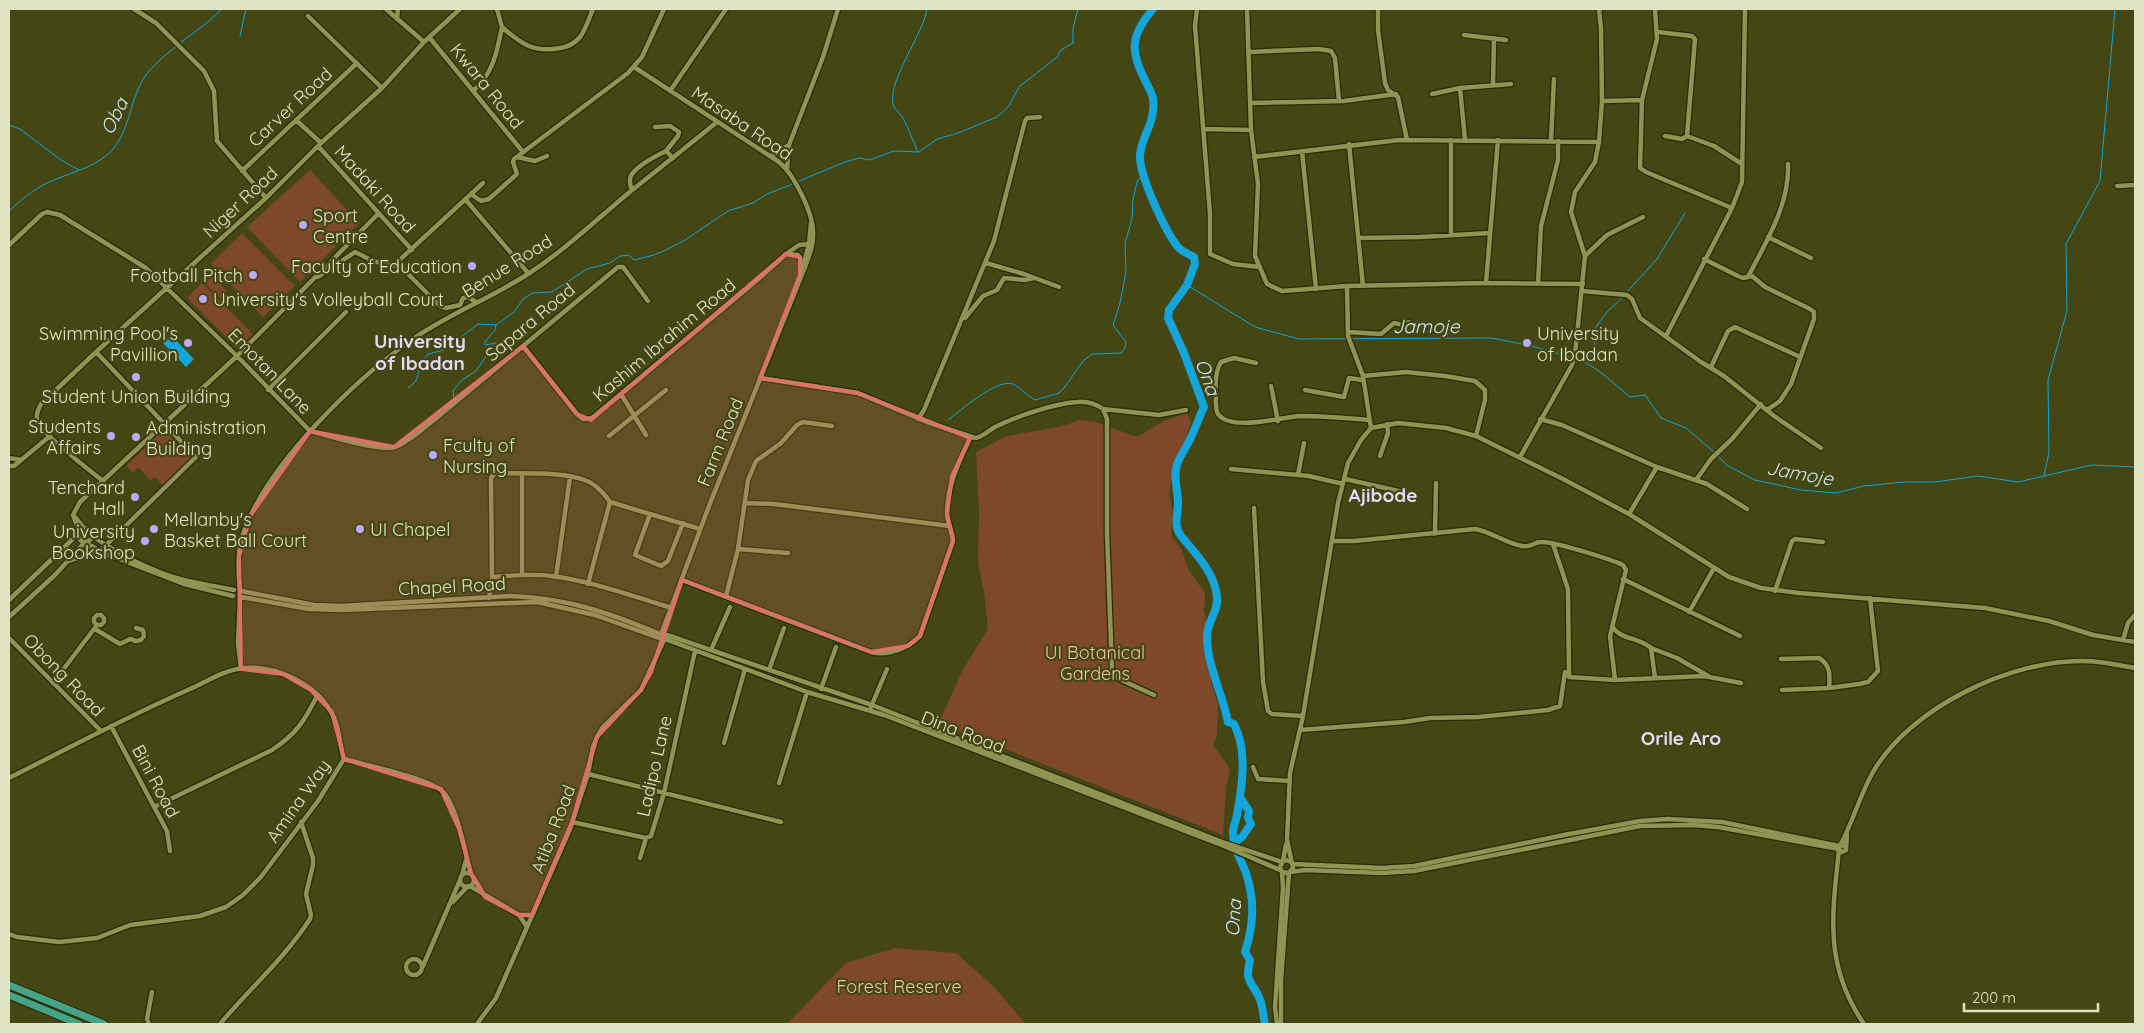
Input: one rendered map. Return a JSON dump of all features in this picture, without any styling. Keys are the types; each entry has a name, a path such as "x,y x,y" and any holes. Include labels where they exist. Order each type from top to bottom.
{"highway":[{"path":"9,985 104,1024"},
{"path":"9,995 67,1022 79,1024"}],"street":[{"path":"134,9 156,23 204,71 214,91 217,141 266,198"},
{"path":"386,9 424,42"},
{"path":"397,19 398,9"},
{"name":"Niger Road","path":"50,436 38,422 36,413 41,404 266,198 319,145 382,88 424,42 460,9"},
{"path":"473,91 490,72 496,57 502,27 497,9"},
{"path":"502,27 534,49 543,51 565,47 575,42 581,36 593,9"},
{"path":"471,194 481,201 489,199 517,174 518,171 513,162 517,156 602,94 634,67 642,57 664,9"},
{"path":"670,91 726,9"},
{"path":"787,169 789,145 823,57 838,9"},
{"path":"1197,9 1196,26 1210,214 1210,254 1233,264 1260,267"},
{"path":"1247,9 1251,130 1258,202 1255,256 1267,284 1277,291 1347,286 1486,283 1583,284"},
{"path":"1378,9 1378,30 1385,83 1388,90 1396,94 1403,116 1406,140"},
{"path":"1520,457 1572,365 1576,353 1585,256 1571,212 1575,192 1595,162 1599,142 1602,101 1599,9"},
{"path":"1655,9 1658,32 1642,100 1640,168 1732,208"},
{"path":"1666,336 1704,259 1732,208 1742,182 1745,9"},
{"path":"308,16 382,88"},
{"path":"1658,32 1692,36 1695,39 1687,136"},
{"path":"1464,35 1506,40"},
{"name":"Kwara Road","path":"429,38 522,152"},
{"path":"1493,85 1494,38"},
{"path":"1249,52 1319,49 1331,51 1335,58 1339,101"},
{"name":"Carver Road","path":"242,171 357,63"},
{"name":"Masaba Road","path":"634,67 771,156 787,169 806,206 811,222"},
{"path":"1551,141 1554,79"},
{"path":"1432,94 1460,88 1511,84"},
{"path":"1460,88 1465,140"},
{"path":"1251,103 1339,101 1396,94"},
{"path":"1602,101 1642,100"},
{"path":"918,419 924,410 962,322 994,241 1025,121 1028,118 1040,117"},
{"name":"Madaki Road","path":"296,120 412,250"},
{"name":"Benue Road","path":"310,431 348,393 398,350 462,307 476,302 528,274 717,122"},
{"path":"632,190 629,181 632,174 654,157 666,151 678,136 679,132 670,126 654,127"},
{"path":"1203,129 1251,130"},
{"path":"1665,136 1682,139 1687,136"},
{"path":"1687,136 1714,146 1742,164"},
{"path":"1254,157 1349,144 1406,140 1599,142"},
{"path":"1450,140 1451,235"},
{"path":"1486,283 1498,140"},
{"path":"1538,284 1541,226 1558,160 1558,141"},
{"path":"1349,144 1362,286"},
{"path":"771,156 789,145"},
{"path":"666,151 673,158"},
{"path":"1302,151 1316,289"},
{"path":"779,162 788,154"},
{"path":"517,156 535,161 547,156"},
{"path":"1748,277 1782,205 1789,177 1788,164"},
{"path":"311,281 355,252 385,265 393,266 398,264 483,183"},
{"path":"2118,186 2135,185"},
{"path":"465,199 528,274"},
{"name":"Emotan Lane","path":"9,245 42,214 55,212 146,268 237,356 268,390 310,431 271,481 250,516 240,546 238,616 241,669"},
{"path":"85,543 80,541 73,515 80,502 237,356 378,214"},
{"path":"1585,256 1607,235 1643,217"},
{"name":"Farm Road","path":"800,275 809,244 811,222"},
{"name":"Farm Road","path":"663,636 700,529 800,275 805,267 813,240 814,230 811,222"},
{"path":"1358,238 1490,233"},
{"path":"1768,237 1811,258"},
{"name":"Kashim Ibrahim Road","path":"523,346 583,419 592,418 786,254 799,245 809,244"},
{"path":"786,254 798,255 802,264"},
{"path":"1704,259 1738,276 1752,276 1765,287 1814,312 1814,319 1794,378 1780,401 1767,410"},
{"path":"986,263 1059,288"},
{"path":"398,264 440,306 446,308 462,307 464,298 468,297 476,302"},
{"name":"Sapara Road","path":"310,431 380,447 394,447 404,443 434,420 621,266 648,301"},
{"path":"962,322 983,296 997,290 1004,278 1025,280 1034,278"},
{"path":"1347,286 1348,332 1362,378 1371,428"},
{"path":"1582,291 1627,295 1632,299 1640,318 1711,367 1821,448"},
{"path":"268,390 346,312"},
{"path":"1348,332 1381,334 1394,323 1404,324 1409,322"},
{"path":"1711,367 1728,332 1735,327 1800,358"},
{"path":"96,352 196,454 196,459 100,551"},
{"path":"1256,363 1234,358 1221,362 1216,374 1216,410 1219,416 1232,421 1263,423 1304,416 1369,420"},
{"path":"1305,390 1344,397 1350,378 1406,372 1475,381 1485,390 1485,400 1476,436"},
{"path":"760,378 858,393 918,419 970,438 981,437 995,428 1057,406 1076,402 1087,402 1103,409 1159,415 1186,410"},
{"path":"1271,386 1278,420"},
{"path":"609,436 666,390"},
{"path":"621,394 633,418 646,435"},
{"path":"1696,480 1711,459 1732,439 1761,404"},
{"path":"1103,409 1107,419 1106,533 1112,670 1117,678 1154,695"},
{"path":"1540,419 1575,430 1657,467 1716,488 1748,509"},
{"path":"726,596 738,550 748,480 756,461 781,443 797,425 803,422 832,426"},
{"path":"1277,1024 1275,1007 1283,888 1281,870 1287,840 1290,781 1303,716 1338,503 1348,463 1361,440 1371,428 1398,422 1476,436 1629,514 1714,568 1743,583 1775,591 2008,611 2093,634 2135,642"},
{"path":"1380,456 1388,433 1387,424"},
{"path":"9,466 14,466 50,436 103,481"},
{"path":"682,580 870,652 897,650 908,646 920,636 953,541 947,514 952,476 970,438"},
{"path":"1298,475 1304,443"},
{"path":"9,458 21,460"},
{"path":"1629,514 1657,467"},
{"path":"1231,470 1309,476 1343,484"},
{"path":"489,600 492,577 491,478 496,473 570,477 587,481 606,495 610,502 700,529"},
{"path":"522,474 522,575"},
{"path":"556,577 570,477"},
{"path":"1344,479 1403,492"},
{"path":"1436,483 1436,534"},
{"path":"588,584 610,502"},
{"path":"745,503 774,504 950,526"},
{"path":"1254,508 1263,682 1268,711 1272,714 1303,716"},
{"path":"650,514 635,555 661,566 668,560 682,523"},
{"path":"9,617 90,540 92,536 89,530 84,528 73,515"},
{"path":"9,600 84,528"},
{"path":"1332,540 1354,542 1475,530 1490,533 1520,546 1528,547 1540,542 1554,544 1623,565 1626,570 1612,626 1610,651 1615,680"},
{"name":"Chapel Road","path":"92,536 106,546 171,576 238,594"},
{"path":"1775,591 1793,539 1822,542"},
{"name":"Chapel Road","path":"85,543 106,554 184,584 309,609 342,610 489,600 537,602 566,607 663,636"},
{"path":"1554,544 1568,589 1569,678"},
{"path":"738,550 788,553"},
{"path":"68,561 86,555 106,554"},
{"path":"1689,612 1714,568"},
{"path":"492,577 522,575 556,577 672,608"},
{"path":"1623,579 1740,636"},
{"path":"1782,690 1829,688 1868,682 1878,671 1870,598"},
{"path":"711,650 730,607"},
{"path":"2123,640 2128,623 2135,615"},
{"path":"1612,626 1620,635 1639,640 1651,648 1677,658 1711,677"},
{"path":"53,683 96,627 120,644 130,639 141,640 144,636 142,630 136,628"},
{"path":"769,670 784,628"},
{"name":"Atiba Road","path":"477,1024 496,998 572,822 588,774 593,747 597,737 603,727 641,690 651,672 663,636"},
{"name":"Dina Road","path":"663,636 711,650 872,705 1225,845"},
{"name":"Dina Road","path":"663,636 695,651 808,692 870,711 1250,854"},
{"name":"Obong Road","path":"9,638 100,731"},
{"path":"821,689 836,647"},
{"path":"1651,648 1655,678"},
{"name":"Ladipo Lane","path":"572,822 646,838 652,836 664,793 695,651"},
{"path":"1781,659 1819,658 1823,660 1827,664 1830,676 1829,688"},
{"path":"1864,1024 1854,1009 1844,984 1836,959 1832,934 1834,890 1841,848 1859,800 1874,770 1891,748 1925,717 1965,691 2010,672 2059,662 2097,662 2135,668"},
{"path":"870,711 887,668"},
{"name":"Amina Way","path":"9,778 166,699 241,669 268,670 283,674 302,684 317,696 332,712 344,759 318,801 260,878 242,896 226,906 200,916 130,925 97,938 59,942 17,937 9,934"},
{"path":"724,743 745,669"},
{"path":"1300,730 1404,722 1430,718 1478,718 1548,710 1560,706 1565,672"},
{"path":"1564,682 1569,678 1615,680 1711,677 1741,683"},
{"path":"779,783 808,692"},
{"path":"154,807 272,750 289,739 304,723 317,696"},
{"name":"Bini Road","path":"111,726 167,831 170,851"},
{"path":"344,759 426,782 441,789 451,806 474,882 451,905"},
{"path":"1253,767 1258,779 1290,781"},
{"path":"588,774 781,822"},
{"path":"1250,854 1291,863 1382,868 1414,866 1612,826 1668,819 1722,822 1841,848"},
{"path":"220,1024 245,994 271,970 310,919 311,915 306,894 313,858 301,822"},
{"path":"1250,854 1281,870 1284,874 1305,870 1382,873 1414,871 1640,826 1693,824 1718,826 1841,848"},
{"path":"640,858 646,838"},
{"path":"1281,1024 1279,1007 1281,980 1290,873 1293,868 1287,840"},
{"path":"423,966 432,942 451,905 467,859"},
{"path":"461,878 466,873 473,876 485,897"},
{"path":"461,878 464,886 469,886 519,915 532,915"},
{"path":"519,915 527,927"},
{"path":"149,1024 147,1019 152,992"}],"highlighted area":[{"path":"786,254 800,257 800,275 760,378 858,393 970,438 952,476 947,514 953,541 920,636 908,646 871,652 682,580 651,672 641,690 597,737 572,822 532,915 519,915 485,897 471,874 459,829 441,789 344,759 332,712 311,690 283,674 241,669 239,556 250,516 310,431 394,447 523,346 577,414 591,420"}],"green space":[{"name":"Sport Centre","path":"310,170 359,223 300,282 247,227"},
{"name":"Football Pitch","path":"242,233 295,286 263,317 211,264"},
{"path":"212,276 227,291 220,298 205,283"},
{"path":"202,283 253,334 238,349 187,298"},
{"name":"UI Botanical Gardens","path":"1187,413 1191,422 1172,477 1169,494 1173,512 1171,535 1182,550 1188,569 1205,593 1204,610 1208,629 1207,655 1212,686 1218,704 1217,735 1213,745 1230,769 1226,788 1223,835 939,723 962,671 988,629 984,592 978,562 979,513 976,452 1007,436 1063,426 1079,420 1096,422 1137,437 1164,421"},
{"path":"164,429 192,458 164,486 155,477 150,480 138,467 133,472 126,466"},
{"name":"Forest Reserve","path":"895,948 956,953 995,988 1026,1024 787,1024 846,963"}],"water":[{"path":"172,336 194,359 186,367 163,343"}],"waterway":[{"name":"Oba","path":"180,43 222,9"},
{"path":"240,36 246,9"},
{"path":"918,152 903,118 893,104 893,94 927,9"},
{"path":"797,182 859,158 870,160 894,151 919,152 937,139 958,133 997,117 1009,106 1019,87 1057,57 1061,50 1073,43 1073,28 1078,9"},
{"name":"Ona","path":"1153,9 1141,26 1135,42 1139,68 1153,99 1153,115 1141,148 1141,164 1148,189 1166,229 1179,248 1194,257 1195,264 1187,285 1169,310 1168,318 1184,353 1204,407 1177,465 1175,478 1178,503 1177,528 1209,572 1217,597 1216,607 1207,632 1208,648 1212,669 1228,722 1234,724 1241,746 1242,781 1233,839 1246,873 1251,893 1252,922 1245,952 1250,960 1248,977 1260,1000 1265,1024"},
{"path":"2044,475 2049,453 2048,380 2067,311 2066,244 2100,181 2115,9"},
{"name":"Oba","path":"9,211 43,185 87,167 108,154 121,137 144,78 159,61 177,46"},
{"path":"9,125 20,129 61,160 79,170"},
{"path":"948,420 979,396 1006,383 1013,384 1035,400 1059,393 1083,361 1092,354 1121,353 1125,348 1126,342 1113,325 1120,303 1126,272 1125,243 1132,219 1133,200 1137,182 1144,172"},
{"path":"408,388 416,380 420,366 428,354 444,350 478,324 496,325 514,312 523,299 533,293 552,292 587,269 610,263 620,256 629,255 634,260 666,250 685,240 728,211 753,203 767,194 793,184"},
{"path":"1626,293 1657,259 1685,213"},
{"name":"Jamoje","path":"1187,285 1255,327 1299,339 1491,338 1532,346 1573,358"},
{"path":"1585,361 1595,352 1594,330 1606,313 1624,296"},
{"path":"454,398 453,391 462,380 476,371 486,356 500,348 496,343 485,345 485,342 495,330 496,325"},
{"name":"Jamoje","path":"1577,359 1598,371 1630,397 1645,395 1661,418 1686,428 1714,452"},
{"name":"Jamoje","path":"1717,455 1728,466 1755,480 1801,490 1836,493 1864,486 1904,482 1935,482 1978,476 2018,482 2092,465 2135,467"},
{"name":"Ona","path":"1235,842 1242,837 1251,824 1248,818 1249,811 1240,797"}],"place":[{"name":"Sport Centre","path":"303,225"},
{"name":"Faculty of Education","path":"472,266"},
{"name":"Football Pitch","path":"253,275"},
{"name":"University's Volleyball Court","path":"203,299"},
{"name":"Swimming Pool's Pavillion","path":"188,343"},
{"name":"University of Ibadan","path":"1527,343"},
{"name":"Student Union Building","path":"136,377"},
{"name":"Students Affairs","path":"111,436"},
{"name":"Administration Building","path":"136,437"},
{"name":"Fculty of Nursing","path":"433,455"},
{"name":"Tenchard Hall","path":"135,497"},
{"name":"Mellanby's Basket Ball Court","path":"154,529"},
{"name":"UI Chapel","path":"360,529"},
{"name":"University Bookshop","path":"145,541"}],"district":[{"name":"University of Ibadan","path":"420,352"},
{"name":"Ajibode","path":"1383,495"},
{"name":"Orile Aro","path":"1681,738"}]}
